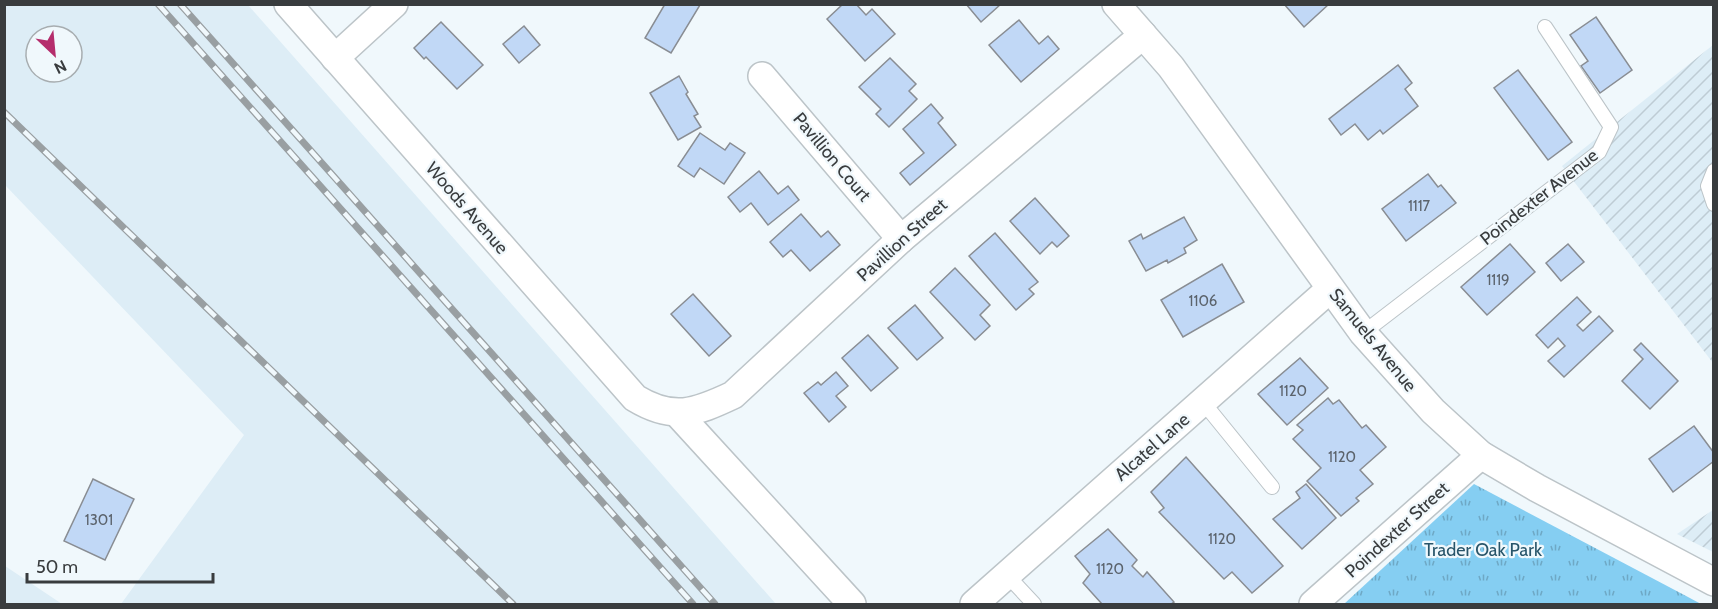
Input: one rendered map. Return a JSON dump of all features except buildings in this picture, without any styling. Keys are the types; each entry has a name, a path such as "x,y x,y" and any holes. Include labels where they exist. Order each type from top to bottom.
{"street":[{"name":"Woods Avenue","path":"288,4 635,398 650,406"},
{"path":"335,58 394,4"},
{"name":"Samuels Avenue","path":"1116,4 1171,67 1363,333 1433,411 1481,454 1537,488 1713,582"},
{"name":"Pavillion Street","path":"650,406 678,414 710,406 733,395 901,239 1143,34"},
{"name":"Pavillion Court","path":"762,76 901,239"},
{"name":"Alcatel Lane","path":"974,604 1330,289"},
{"path":"678,414 852,604"},
{"name":"Poindexter Street","path":"1313,604 1481,454"}],"lane":[{"name":"Poindexter Avenue","path":"1363,333 1599,152 1611,127 1545,27"},
{"path":"1713,171 1708,186 1713,204"},
{"path":"1203,402 1272,487"},
{"path":"1007,575 1034,604"}],"shaded area":[{"path":"5,4 248,5 776,604 121,604 244,435 5,185"},
{"path":"1713,45 1713,363 1562,166"},
{"path":"1713,510 1713,552 1677,534"},
{"path":"5,566 62,604 5,604"}],"green space":[{"name":"Trader Oak Park","path":"1474,484 1688,597 1701,604 1344,604"}],"railway":[{"path":"158,4 693,604"},
{"path":"180,4 715,604"},
{"path":"4,112 513,604"}]}
